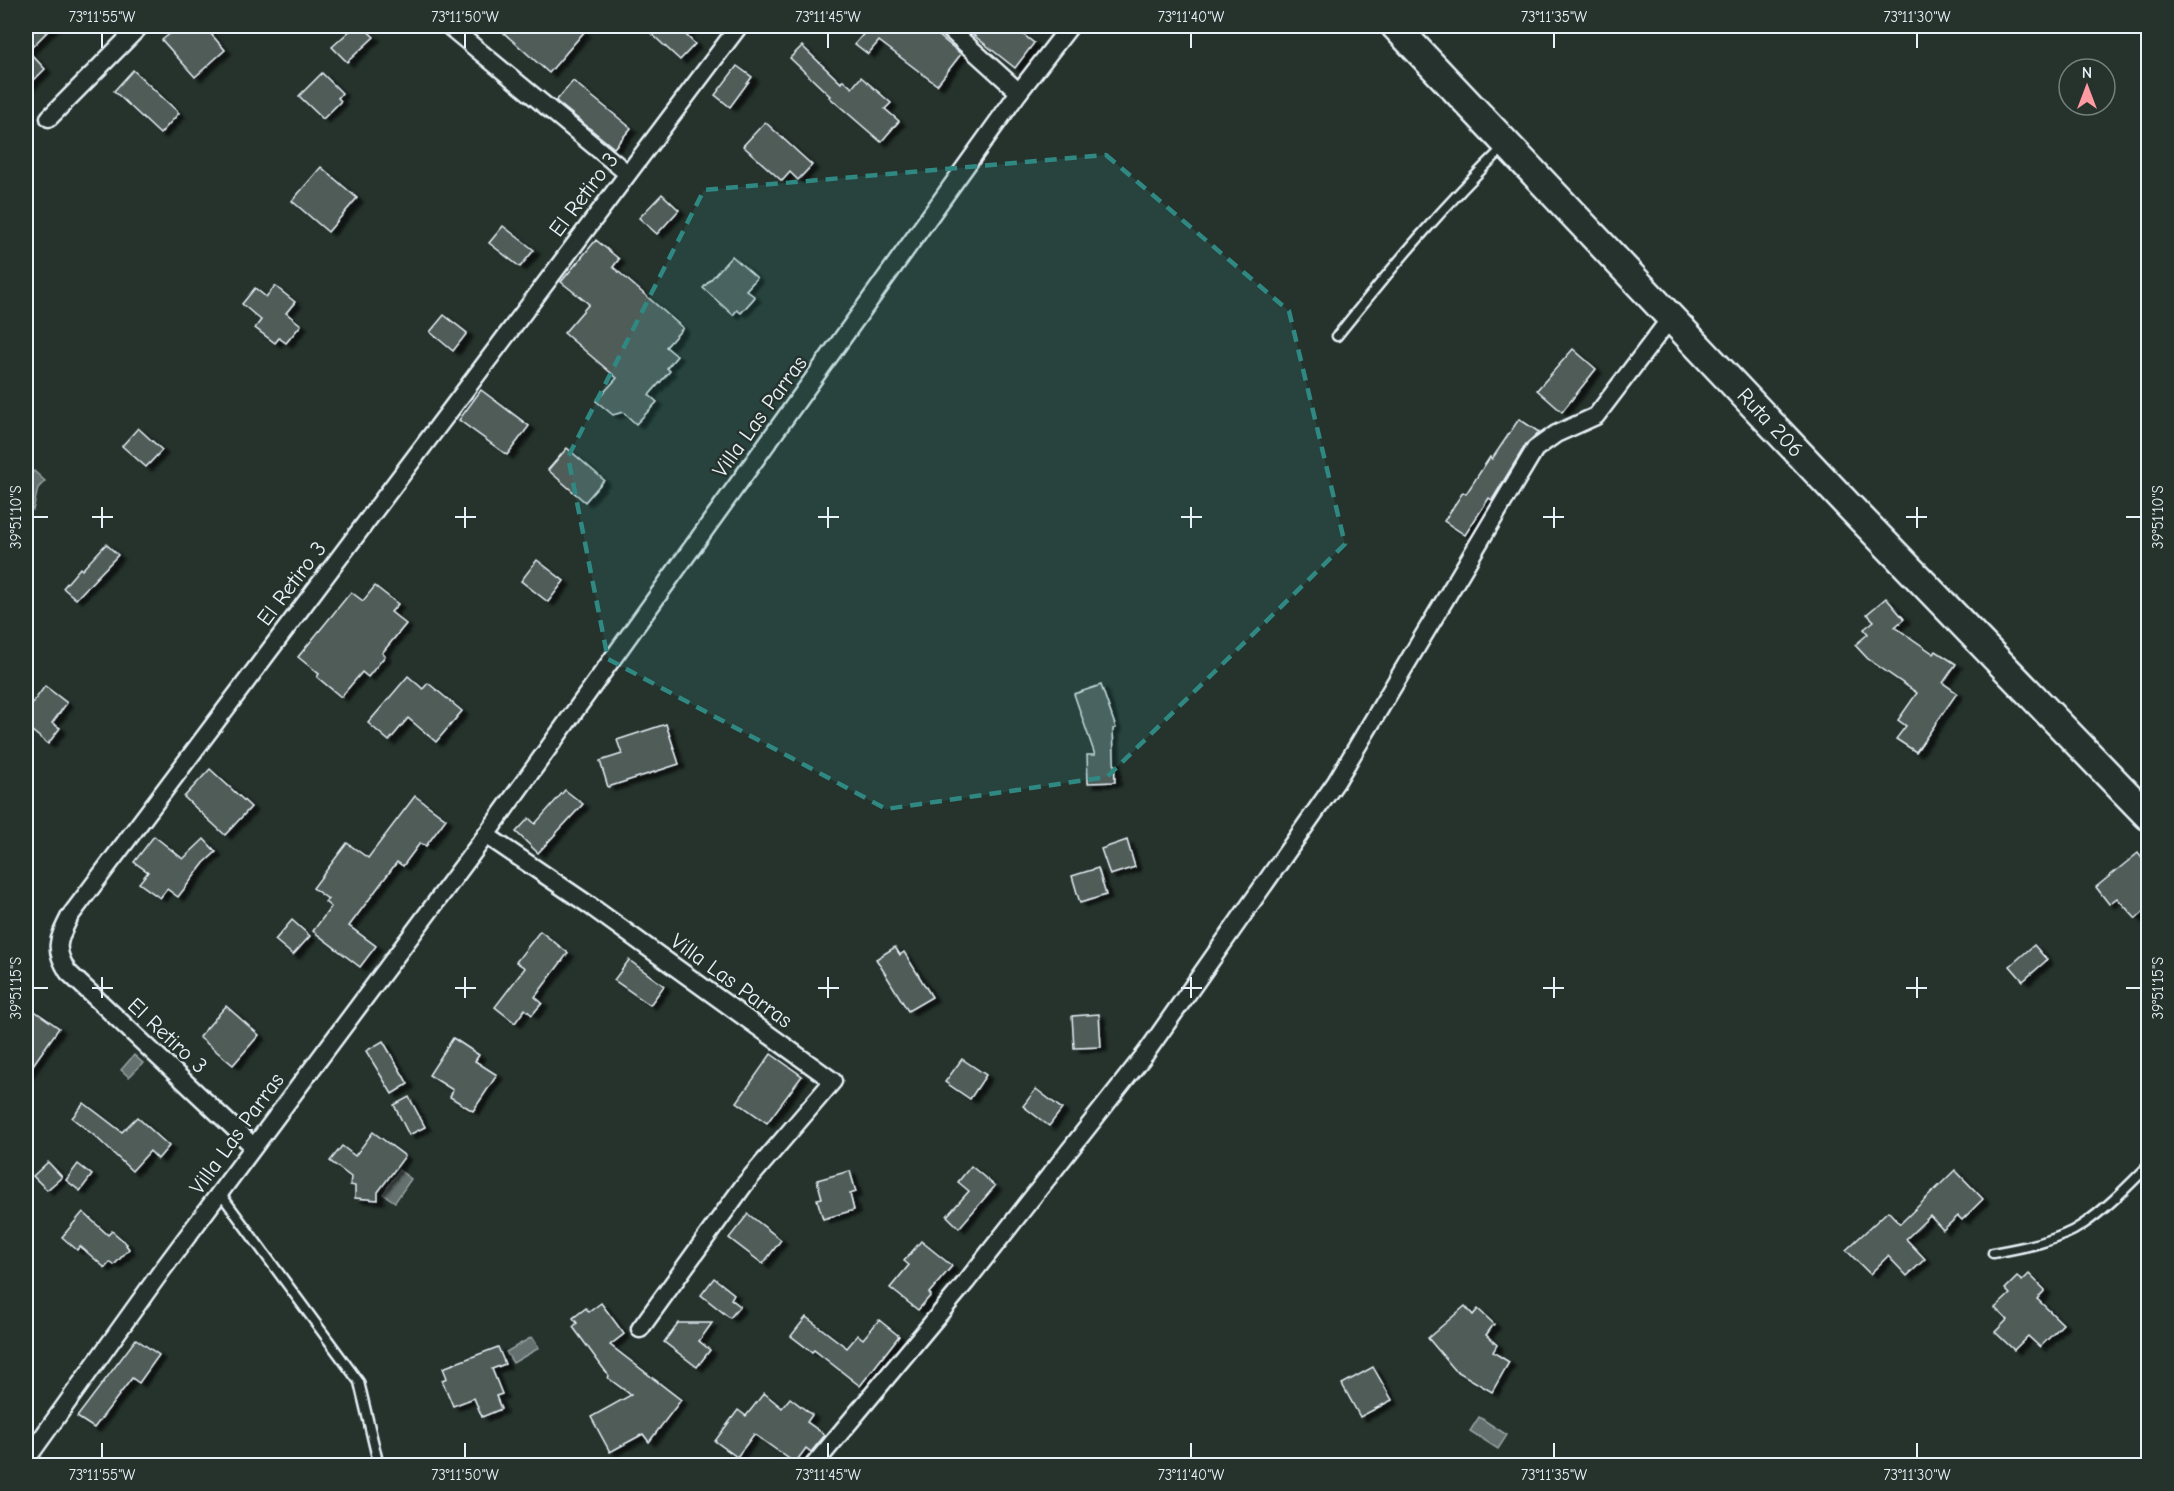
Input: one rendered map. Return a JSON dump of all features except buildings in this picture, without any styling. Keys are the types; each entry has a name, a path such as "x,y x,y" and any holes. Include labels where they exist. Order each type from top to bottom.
{"highway":[{"name":"Ruta 206","path":"1395,26 1672,316 1856,513 2148,816"}],"street":[{"path":"49,118 140,26"},
{"name":"El Retiro 3","path":"253,1146 68,972 60,960 58,940 70,916 739,26"},
{"path":"946,26 1019,92"},
{"name":"Villa Las Parras","path":"26,1460 253,1146 486,835 1019,92 1070,26"},
{"path":"450,27 627,173"},
{"path":"813,1466 966,1282 1146,1053 1336,782 1535,449 1556,434 1596,416 1672,316"},
{"name":"Villa Las Parras","path":"486,835 589,905 833,1081 744,1185 640,1329"}],"lane":[{"path":"1337,336 1406,250 1507,143"},
{"path":"1993,1253 2031,1247 2080,1226 2120,1194 2148,1166"},
{"path":"220,1192 359,1382 379,1466"}],"highlighted area":[{"path":"1106,155 1289,311 1345,544 1107,777 886,809 608,659 568,457 704,190"}],"shaded area":[{"path":"34,471 45,481 38,488 33,510 26,503 26,480"},
{"path":"134,1055 143,1063 129,1077 121,1070"},
{"path":"399,1170 411,1179 395,1202 383,1194"},
{"path":"532,1337 539,1348 513,1363 506,1352"},
{"path":"1479,1417 1507,1435 1498,1449 1470,1431"}]}
